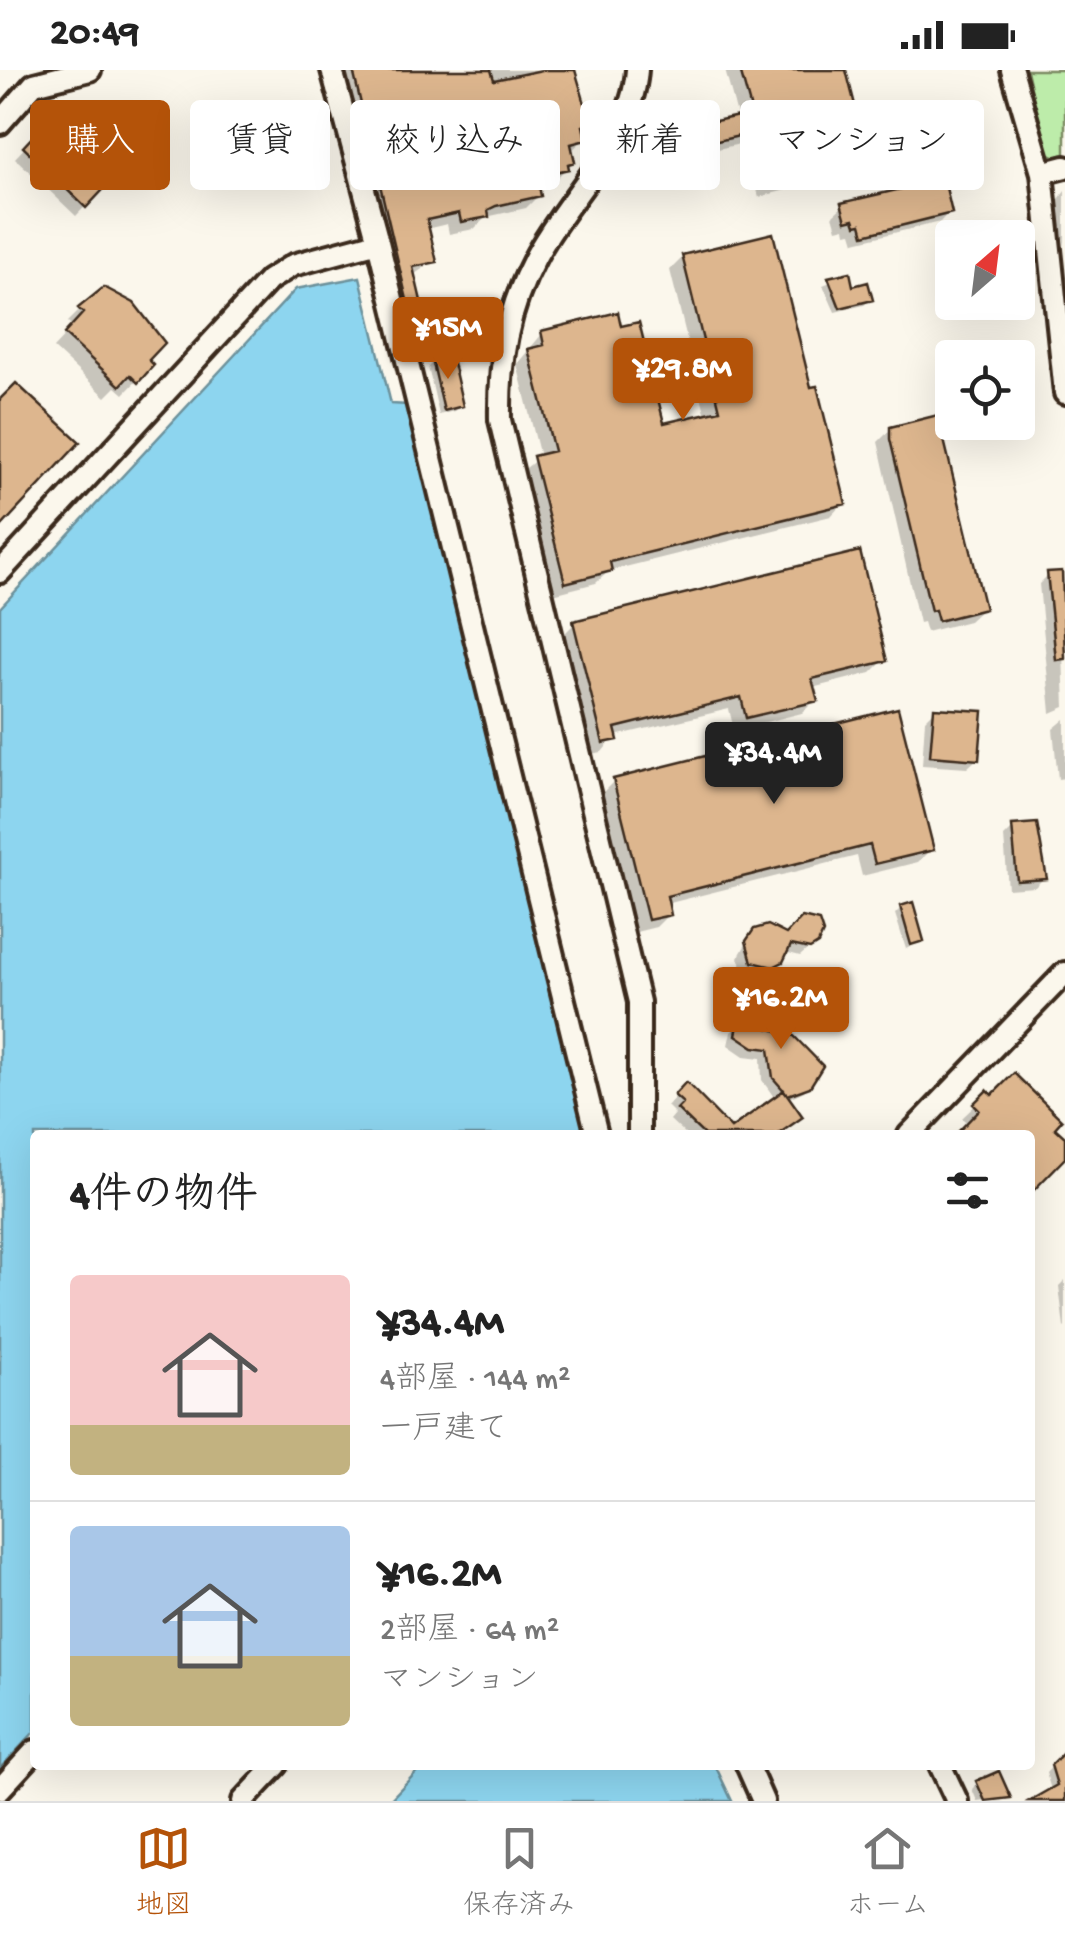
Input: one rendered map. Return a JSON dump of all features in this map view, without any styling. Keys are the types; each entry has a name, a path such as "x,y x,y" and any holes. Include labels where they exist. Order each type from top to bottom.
{"street":[{"path":"0,123 34,84 90,70"},
{"path":"332,70 378,242 596,1130"},
{"path":"637,70 617,128 536,255 510,313 499,363 500,420 639,1002 639,1130"},
{"path":"1012,70 1042,173 1065,392"},
{"path":"1042,173 1065,167"},
{"path":"0,572 269,280 293,265 378,242"},
{"path":"914,1130 1065,973"},
{"path":"0,1788 30,1756"},
{"path":"243,1801 272,1770"},
{"path":"749,1770 764,1801"},
{"path":"942,1770 957,1801"}],"green space":[{"path":"1027,70 1065,70 1065,154 1056,157 1045,152"}],"water":[{"path":"360,277 391,404 408,405 587,1130 30,1130 30,1736 0,1768 0,608 296,289"},
{"path":"418,1770 717,1770 732,1801 389,1801"}],"building":[{"path":"353,70 491,70 494,80 542,70 575,70 584,100 580,100 580,142 571,144 575,162 560,171 560,100 360,100"},
{"path":"740,70 846,70 854,100 748,100"},
{"path":"740,116 740,136 720,140 720,120"},
{"path":"67,190 103,190 86,208"},
{"path":"381,190 540,190 541,196 488,210 489,217 461,222 459,213 427,220 437,262 413,267 421,301 408,304"},
{"path":"897,190 947,190 952,213 864,235 861,224 856,225 854,219 846,221 841,203"},
{"path":"773,233 811,387 817,386 846,504 610,562 612,571 565,583 533,456 554,451 528,349 544,345 541,331 618,312 621,326 639,322 664,423 720,410 682,255"},
{"path":"850,272 853,286 868,282 873,300 840,308 828,277"},
{"path":"104,287 134,303 165,343 149,360 154,365 138,383 130,375 120,386 64,334 83,313 78,308"},
{"path":"451,354 463,406 444,411 432,359"},
{"path":"16,383 80,442 0,528 0,399"},
{"path":"935,416 935,440 944,440 985,609 938,621 935,610 931,611 890,427"},
{"path":"860,551 887,661 812,679 818,701 746,718 741,697 615,728 618,740 603,743 573,621"},
{"path":"1062,571 1065,659 1056,660 1047,572"},
{"path":"898,708 934,850 875,864 870,845 667,896 671,915 648,920 613,779"},
{"path":"934,708 983,711 979,760 930,756"},
{"path":"1037,823 1047,879 1017,881 1012,825"},
{"path":"913,902 924,941 911,945 900,906"},
{"path":"802,917 819,921 823,933 818,944 810,949 791,945 783,962 773,967 752,962 746,941 754,929 768,925 786,934"},
{"path":"807,971 811,986 822,983 829,1009 801,1017 789,976"},
{"path":"759,1008 782,1023 765,1027 794,1036 823,1066 810,1087 788,1095 773,1078 769,1049 754,1047 736,1035 739,1020"},
{"path":"1014,1073 1062,1120 1055,1128 1065,1137 1065,1158 1035,1189 1035,1130 960,1130 979,1110 973,1104 987,1090 992,1095"},
{"path":"686,1082 731,1128 784,1090 803,1117 784,1130 699,1130 677,1109 683,1103 674,1095"},
{"path":"1065,1751 1065,1801 1029,1801 1057,1785 1051,1765"},
{"path":"999,1771 1011,1798 985,1801 976,1781"}]}
